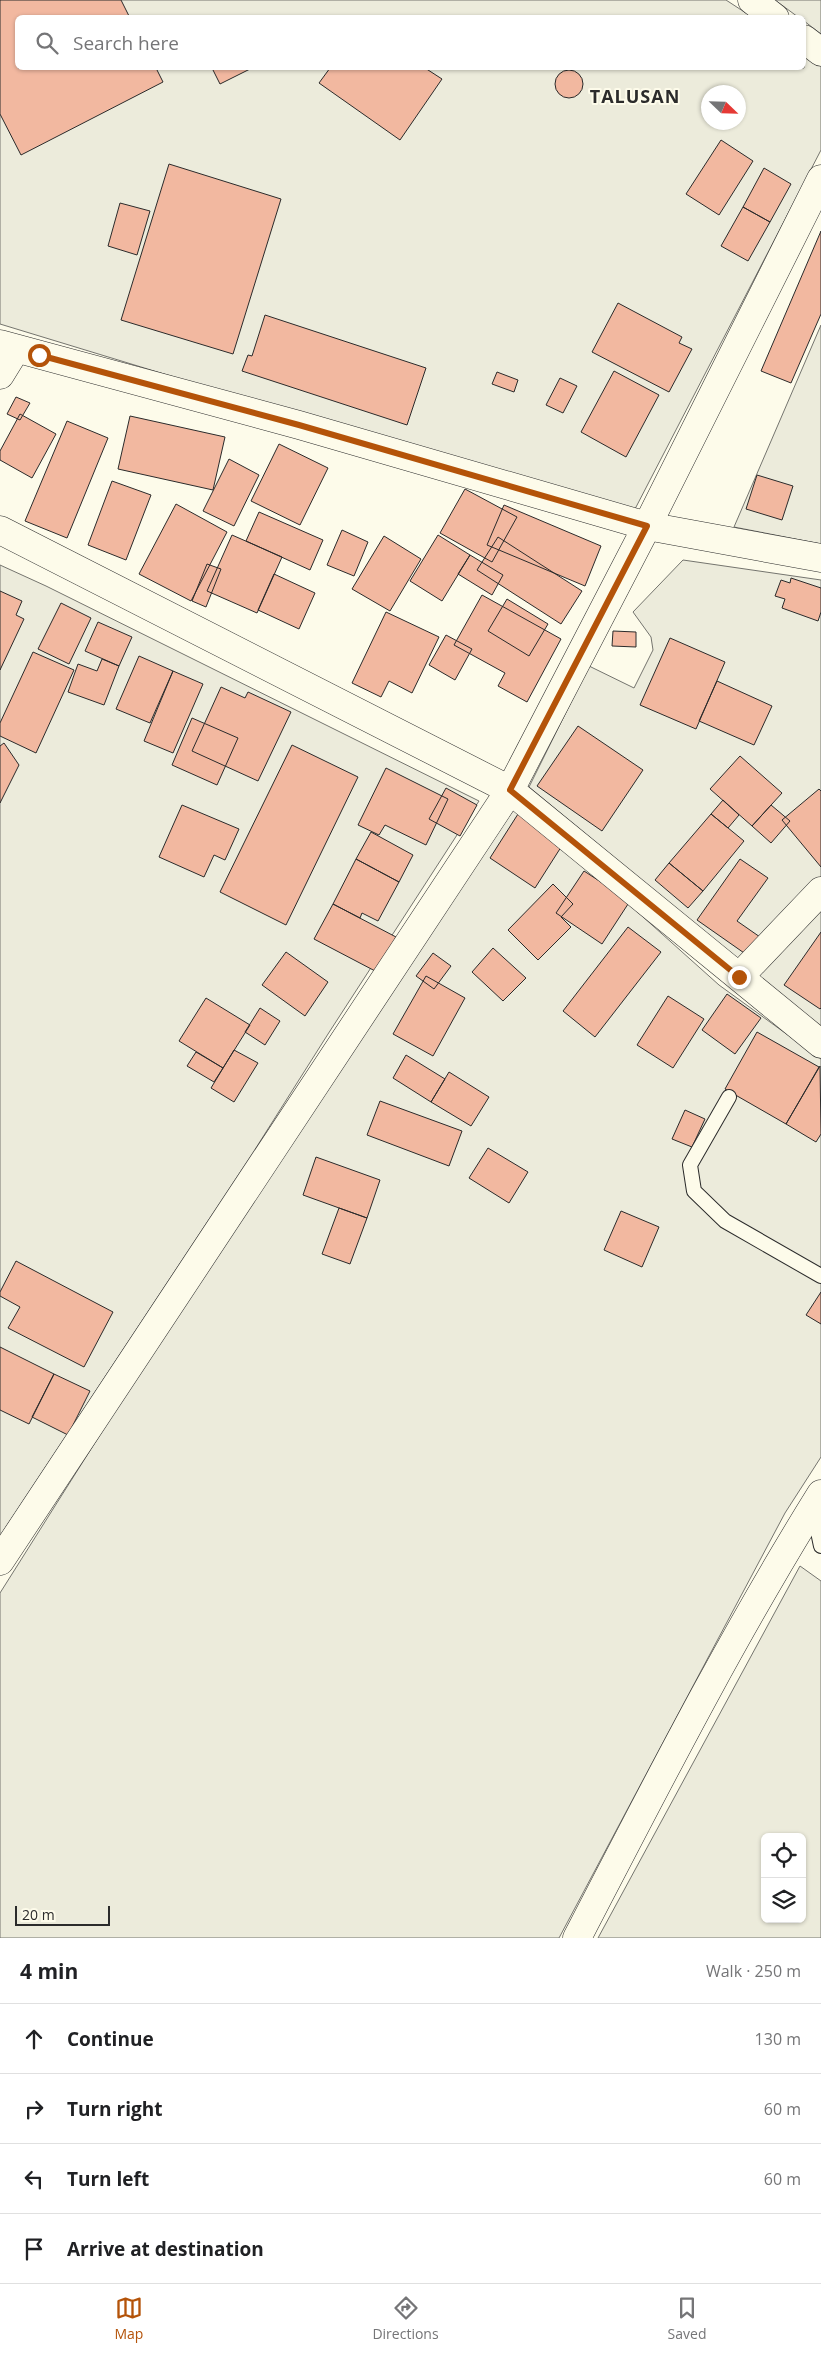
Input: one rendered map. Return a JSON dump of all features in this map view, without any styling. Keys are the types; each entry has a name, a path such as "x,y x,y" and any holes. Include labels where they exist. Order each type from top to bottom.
{"street":[{"path":"752,0 771,15"},
{"path":"806,41 821,52"},
{"path":"0,1561 510,790 647,526 821,179"},
{"path":"0,375 8,346 299,425 647,526 821,558"},
{"path":"0,530 510,790 821,1044"},
{"path":"739,977 821,891"},
{"path":"577,1938 708,1685 775,1568 817,1501"}],"lane":[{"path":"729,1097 690,1165 694,1191 725,1221 821,1276"},
{"path":"817,1501 821,1546"}],"shaded area":[{"path":"0,0 726,0 749,15 15,15 15,70 806,70 806,54 821,65 821,150 635,509 620,513 0,324"},
{"path":"775,0 821,0 821,34 806,23 806,15 795,15"},
{"path":"821,325 821,544 734,527"},
{"path":"683,560 821,580 821,1029 529,787 589,666 634,688 653,650 651,637 633,612"},
{"path":"0,565 479,801 254,1151 0,1536"},
{"path":"514,809 575,856 719,985 821,1059 821,1457 785,1513 559,1938 0,1938 0,1593 242,1210"},
{"path":"800,1566 821,1581 821,1938 598,1938"}],"building":[{"path":"0,0 121,0 128,15 15,15 15,70 157,70 163,82 21,155 0,114"},
{"path":"213,70 248,70 220,84"},
{"path":"329,70 428,70 442,79 400,140 319,83"},
{"path":"569,70 579,74 583,84 579,94 569,98 559,94 555,84 559,74"},
{"path":"721,140 753,161 719,215 686,194"},
{"path":"169,164 281,199 233,354 121,320"},
{"path":"764,168 791,184 770,222 743,207"},
{"path":"120,203 150,211 137,255 108,246"},
{"path":"743,207 770,222 748,261 721,246"},
{"path":"821,231 821,314 791,383 761,371"},
{"path":"618,303 682,337 679,343 692,349 669,392 592,352"},
{"path":"265,315 426,368 407,425 242,371 248,355 252,356"},
{"path":"614,371 659,395 626,457 581,432"},
{"path":"497,372 518,380 514,392 492,384"},
{"path":"560,378 577,386 563,413 546,405"},
{"path":"16,397 30,403 20,420 7,414"},
{"path":"20,414 56,434 32,478 0,460 0,451"},
{"path":"130,416 225,437 213,490 118,469"},
{"path":"67,421 108,438 67,538 25,521"},
{"path":"279,444 328,468 300,525 251,501"},
{"path":"229,459 259,475 234,526 203,511"},
{"path":"757,475 793,486 782,520 746,509"},
{"path":"112,481 151,495 126,560 88,545"},
{"path":"465,489 517,517 492,562 440,533"},
{"path":"176,504 227,532 191,601 139,574"},
{"path":"504,505 601,546 585,586 487,545"},
{"path":"259,512 323,540 310,570 246,541"},
{"path":"342,530 368,542 354,576 327,565"},
{"path":"232,535 282,557 257,613 207,591"},
{"path":"438,535 470,555 442,601 410,581"},
{"path":"384,536 421,559 390,611 352,589"},
{"path":"498,537 582,591 561,624 477,570"},
{"path":"470,555 503,575 492,595 458,574"},
{"path":"207,564 221,569 206,607 192,601"},
{"path":"274,574 315,593 299,629 258,610"},
{"path":"791,578 821,588 821,612 818,621 782,608 785,599 775,596 781,580 790,583"},
{"path":"0,591 22,601 16,615 24,619 0,670"},
{"path":"482,595 561,639 527,702 498,686 505,673 454,645"},
{"path":"507,599 548,624 529,656 488,631"},
{"path":"61,603 91,618 69,664 38,649"},
{"path":"386,612 439,637 412,693 389,681 381,697 352,683"},
{"path":"98,622 132,637 119,666 85,651"},
{"path":"613,631 636,632 636,647 612,646"},
{"path":"446,635 472,649 455,680 429,665"},
{"path":"670,638 725,662 696,729 640,705"},
{"path":"33,652 74,670 36,753 0,736 0,723"},
{"path":"139,656 173,671 150,723 116,709"},
{"path":"102,659 119,666 104,705 68,692 78,664 97,671"},
{"path":"173,671 203,684 173,753 144,741"},
{"path":"717,681 772,706 754,745 699,721"},
{"path":"221,687 245,698 248,692 291,712 258,781 192,751"},
{"path":"192,718 238,738 217,785 172,765"},
{"path":"578,726 643,770 602,831 537,786"},
{"path":"4,743 19,765 0,803 0,746"},
{"path":"292,745 358,777 286,925 220,892"},
{"path":"740,756 782,793 752,826 710,789"},
{"path":"386,768 448,799 426,845 385,825 379,835 358,825"},
{"path":"446,788 477,805 460,836 429,819"},
{"path":"819,789 821,791 821,867 782,820"},
{"path":"723,800 739,815 728,828 711,814"},
{"path":"182,805 239,829 225,860 214,855 204,877 159,857"},
{"path":"771,805 790,821 771,843 752,826"},
{"path":"518,814 563,844 535,888 490,858"},
{"path":"711,814 744,841 703,891 669,863"},
{"path":"371,832 413,855 399,882 356,859"},
{"path":"356,859 399,882 378,921 362,913 360,918 333,904"},
{"path":"740,859 768,878 737,921 760,937 747,955 697,920"},
{"path":"669,863 703,891 688,908 655,880"},
{"path":"584,871 630,901 602,944 556,913"},
{"path":"553,884 573,904 561,917 571,927 538,960 508,930"},
{"path":"333,904 396,937 377,972 314,939"},
{"path":"628,927 661,952 595,1037 563,1011"},
{"path":"821,932 821,1008 820,1009 784,985"},
{"path":"493,948 526,978 503,1001 472,972"},
{"path":"286,952 328,982 305,1016 262,985"},
{"path":"433,953 451,966 434,989 416,976"},
{"path":"426,976 465,998 433,1056 393,1034"},
{"path":"727,994 761,1018 735,1054 702,1030"},
{"path":"668,996 704,1019 673,1068 637,1045"},
{"path":"206,998 250,1025 223,1068 179,1041"},
{"path":"260,1008 280,1021 265,1045 245,1032"},
{"path":"757,1032 819,1067 786,1124 725,1089"},
{"path":"234,1050 258,1063 234,1102 211,1088"},
{"path":"196,1052 223,1068 214,1082 187,1066"},
{"path":"406,1055 445,1079 431,1102 393,1078"},
{"path":"820,1066 821,1134 816,1142 786,1124"},
{"path":"449,1072 489,1097 471,1126 431,1102"},
{"path":"380,1101 462,1131 449,1166 367,1135"},
{"path":"685,1110 705,1119 692,1147 672,1139"},
{"path":"488,1148 528,1172 509,1203 469,1178"},
{"path":"316,1157 380,1180 367,1218 303,1195"},
{"path":"339,1208 367,1218 350,1264 322,1254"},
{"path":"621,1211 659,1227 642,1267 604,1250"},
{"path":"16,1261 113,1312 84,1367 8,1328 20,1307 0,1296 0,1292"},
{"path":"821,1292 821,1324 806,1315"},
{"path":"0,1347 54,1374 29,1424 0,1410"},
{"path":"54,1374 90,1391 68,1435 32,1417"}],"district":[{"name":"TALUSAN","path":"635,96"}],"route":[{"path":"39,355 299,425 647,526 510,790 739,977"}]}
